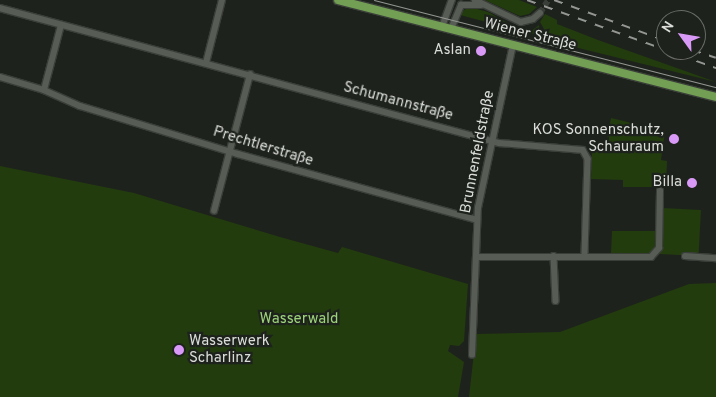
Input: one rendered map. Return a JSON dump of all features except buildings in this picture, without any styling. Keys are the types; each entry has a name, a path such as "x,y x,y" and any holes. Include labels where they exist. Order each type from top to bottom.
{"main road":[{"name":"Wiener Straße","path":"338,0 716,97"}],"street":[{"path":"206,63 222,0"},
{"path":"442,27 452,0"},
{"path":"475,0 521,22 534,19 540,13"},
{"path":"451,29 461,4 486,6"},
{"name":"Schumannstraße","path":"0,8 491,141 586,152 588,159 585,256"},
{"path":"44,90 61,24"},
{"name":"Brunnenfeldstraße","path":"472,355 477,220 491,141 513,45"},
{"path":"214,211 250,75"},
{"name":"Prechtlerstraße","path":"0,77 44,90 80,106 477,220"},
{"path":"477,257 654,255 660,242 660,190"},
{"path":"554,256 556,301"},
{"path":"684,256 716,258"}],"green space":[{"path":"485,0 519,0 537,7 529,14 520,16"},
{"path":"470,7 488,12 524,32 460,15 462,11"},
{"path":"545,14 557,20 557,24 716,82 542,39 544,29 540,22"},
{"path":"539,25 540,35 524,32 530,32"},
{"path":"611,118 665,131 661,160 667,161 666,187 623,187 623,180 591,179 592,145 605,148"},
{"name":"Wasserwald","path":"0,166 134,193 338,253 342,247 468,284 464,341 459,346 450,345 448,351 464,362 458,397 0,397"},
{"path":"662,208 701,210 699,256 660,254"},
{"path":"612,231 659,231 658,243 655,250 648,254 611,253"},
{"path":"716,283 716,397 469,397 476,334 560,332 689,284"}],"tunnel":[{"path":"540,13 548,0"}],"tram line":[{"path":"374,0 716,87"}],"railway":[{"path":"527,0 716,68"},
{"path":"554,0 656,37"},
{"path":"706,55 716,58"}],"place":[{"name":"Aslan","path":"481,51"},
{"name":"KOS Sonnenschutz, Schauraum","path":"674,139"},
{"name":"Billa","path":"692,183"},
{"name":"Wasserwerk Scharlinz","path":"179,350"}]}
